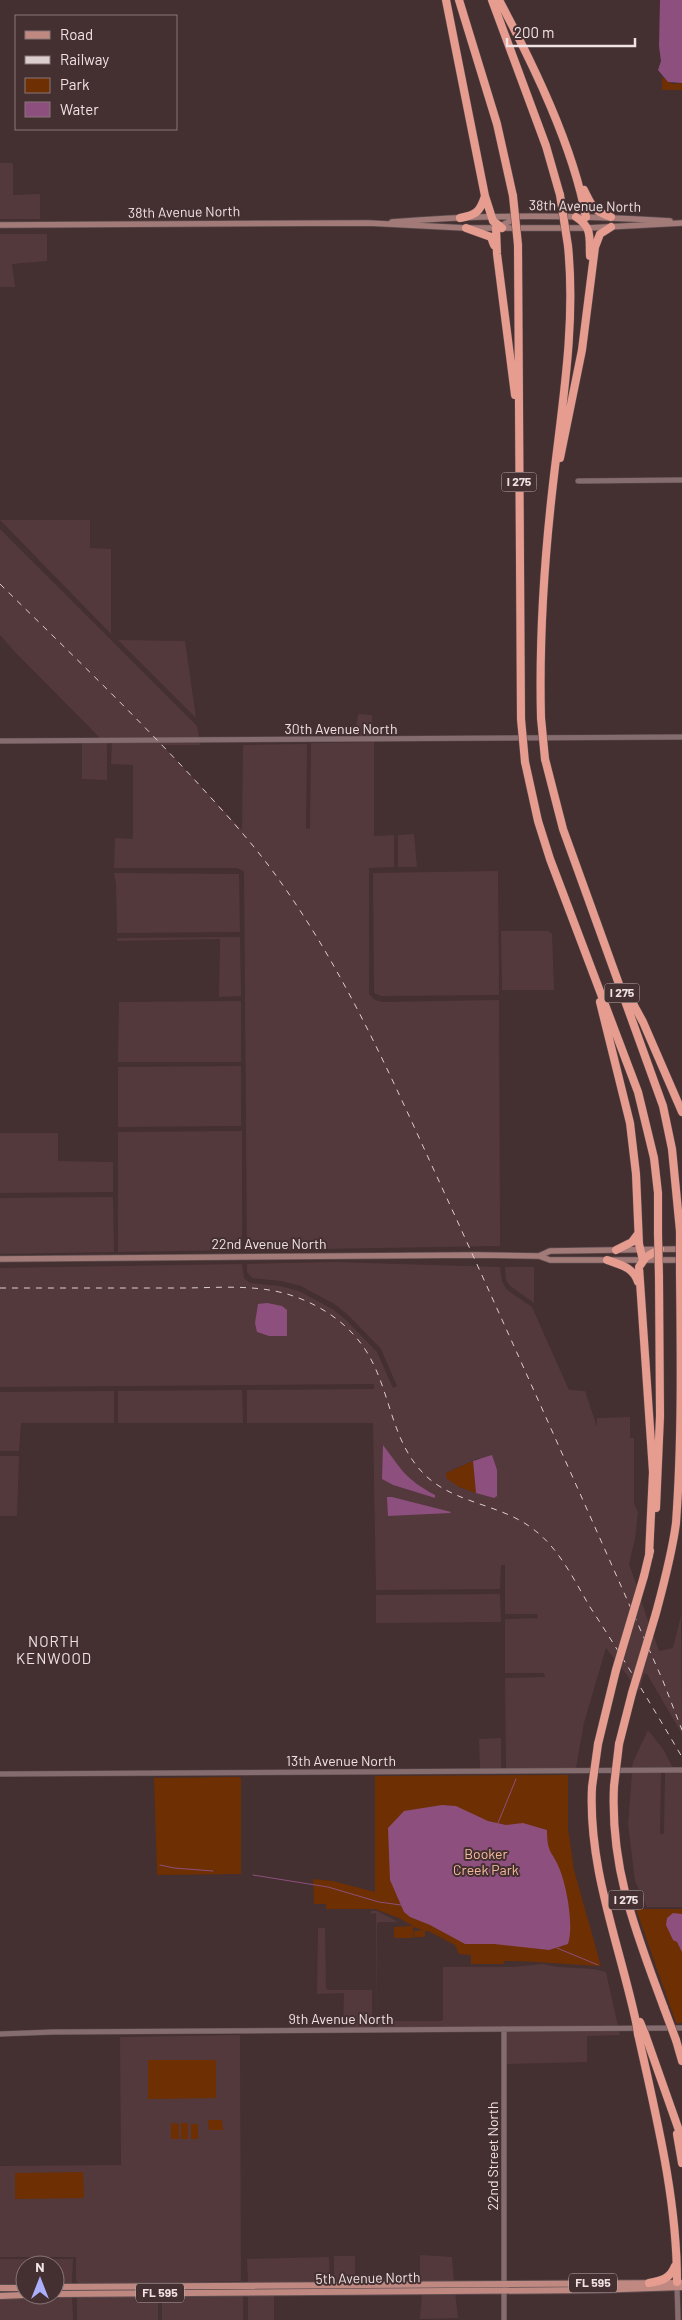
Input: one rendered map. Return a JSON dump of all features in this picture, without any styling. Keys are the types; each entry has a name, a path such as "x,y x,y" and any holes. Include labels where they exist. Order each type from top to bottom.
{"highway":[{"path":"446,0 485,196 492,217 499,228 497,254 510,362 519,416"},
{"name":"I 275","path":"459,0 499,132 513,196 518,245 521,719 525,762 538,822 594,977 633,1076 647,1122 658,1193 659,1456 657,1501 644,1576 616,1670 598,1744 592,1786 591,1820 597,1869 610,1926 641,2034 673,2112 682,2163"},
{"name":"I 275","path":"492,0 546,146 560,195 568,246 571,283 569,333 542,600 540,718 545,759 563,829 650,1068 668,1126 675,1171 680,1231 681,1444 679,1488 674,1539 620,1744 614,1786 613,1820 619,1871 628,1909 682,2061"},
{"path":"499,0 541,88 573,166 594,208 598,213 611,218"},
{"path":"573,166 581,219 588,228 590,276"},
{"path":"460,218 474,215 480,210 485,196"},
{"path":"551,499 582,350 596,240 600,234 611,227"},
{"path":"466,228 491,238 497,254"},
{"path":"612,966 643,1022 682,1112"},
{"path":"594,977 630,1123 636,1174 638,1234 643,1260"},
{"path":"616,1250 632,1242 638,1234"},
{"path":"648,1556 653,1472 639,1267 643,1260 660,1249"},
{"path":"607,1260 632,1271 640,1287"},
{"path":"679,1488 682,1473"},
{"path":"641,2034 664,2153 680,2285"},
{"path":"676,2040 682,2051"},
{"path":"673,2112 682,2139"},
{"path":"649,2282 663,2280 670,2276 677,2262"}],"main road":[{"name":"38th Avenue North","path":"0,225 368,223 492,217 611,218 682,222"},
{"path":"499,228 519,217"},
{"path":"557,228 581,219"},
{"name":"38th Avenue North","path":"368,223 466,228 588,228 682,222"},
{"name":"22nd Avenue North","path":"539,1256 550,1251 682,1249"},
{"name":"22nd Avenue North","path":"0,1258 539,1256 550,1260 682,1260"},
{"name":"5th Avenue North","path":"65,2294 649,2282 680,2285"},
{"name":"5th Avenue North","path":"65,2287 680,2285"},
{"path":"106,2293 117,2286"},
{"path":"0,2288 15,2288"},
{"path":"0,2296 15,2295"}],"street":[{"path":"578,481 682,480"},
{"name":"30th Avenue North","path":"0,741 682,737"},
{"name":"13th Avenue North","path":"0,1774 682,1770"},
{"name":"9th Avenue North","path":"0,2034 53,2032 682,2028"},
{"name":"22nd Street North","path":"504,2029 504,2320"},
{"path":"678,2320 680,2285"}],"shaded area":[{"path":"0,163 13,163 13,195 40,194 40,219 0,219"},
{"path":"0,234 47,234 47,261 12,264 15,287 0,287"},
{"path":"0,520 90,520 90,548 111,549 111,634"},
{"path":"0,529 197,726 199,738 100,738 15,652 0,635"},
{"path":"118,640 185,641 196,718"},
{"path":"358,714 372,715 373,737 355,737"},
{"path":"200,742 200,745 162,745 242,830 243,745 307,744 306,828 310,829 311,743 374,742 374,836 394,835 394,867 369,868 369,994 375,1000 382,1002 499,1000 500,1246 247,1250 244,871 236,868 114,868 115,838 133,839 133,765 111,764 112,743"},
{"path":"82,743 107,743 107,780 82,779"},
{"path":"414,834 417,867 398,867 398,835"},
{"path":"498,871 499,995 381,996 374,993 373,873"},
{"path":"114,873 239,874 240,932 117,933"},
{"path":"501,931 548,931 552,934 554,990 502,990"},
{"path":"240,937 241,996 219,997 220,939 117,941 117,938"},
{"path":"241,1001 241,1062 118,1062 119,1002"},
{"path":"241,1066 241,1126 118,1127 118,1067"},
{"path":"242,1131 242,1250 118,1252 118,1132"},
{"path":"0,1133 58,1133 58,1161 113,1162 113,1192 0,1193"},
{"path":"113,1197 114,1252 0,1254 0,1198"},
{"path":"333,1262 500,1267 502,1281 506,1289 532,1307 569,1390 585,1391 597,1427 597,1418 630,1417 630,1438 634,1438 634,1504 638,1512 635,1539 629,1564 638,1589 616,1661 606,1648 584,1723 576,1768 506,1768 505,1678 545,1677 544,1673 505,1673 505,1619 538,1618 537,1614 505,1614 505,1565 501,1565 500,1589 376,1590 373,1423 247,1423 247,1390 374,1389 374,1384 0,1387 0,1268 242,1264 244,1278 250,1283 280,1286 299,1291 334,1310 377,1352 393,1388 397,1386 381,1349 336,1305 301,1286 281,1281 252,1278 247,1272 247,1264","holes":["282,1306 286,1310 286,1336 269,1336 257,1332","389,1453 398,1468 411,1482 435,1495 435,1498 393,1485 382,1479","479,1458 497,1482 494,1498 459,1487 446,1473"]},
{"path":"505,1267 534,1267 534,1303 510,1286 506,1280"},
{"path":"242,1390 243,1423 118,1423 118,1391"},
{"path":"114,1391 114,1423 21,1423 19,1451 0,1451 0,1392"},
{"path":"0,1456 19,1456 17,1516 0,1516"},
{"path":"500,1594 501,1622 376,1623 376,1595"},
{"path":"640,1597 650,1627 632,1682 620,1666"},
{"path":"682,1612 682,1734 647,1674 644,1674 639,1691 636,1686 653,1634 659,1651 673,1648"},
{"path":"648,1730 663,1749 673,1768 632,1768"},
{"path":"501,1738 501,1769 480,1769 479,1739"},
{"path":"682,1772 682,1907 647,1907 635,1881 628,1824 632,1773 661,1773 660,1834 664,1834 665,1773"},
{"path":"371,1911 377,1911 398,1922 378,1922 377,1925 377,2019 379,2021 442,2021 443,1967 512,1967 543,1964 606,1972 618,2026 377,2027 376,1913 371,1914"},
{"path":"318,1928 325,1928 326,1988 328,1990 372,1990 372,2027 343,2028 344,1993 317,1994"},
{"path":"619,2031 620,2035 587,2036 587,2062 507,2064 507,2032"},
{"path":"240,2035 241,2281 82,2284 76,2280 76,2257 65,2257 65,2255 15,2255 15,2257 0,2257 0,2166 121,2165 120,2037"},
{"path":"420,2255 452,2257 454,2281 420,2282"},
{"path":"334,2256 355,2256 355,2279 416,2277 416,2282 334,2281"},
{"path":"329,2257 330,2281 248,2282 247,2259"},
{"path":"0,2259 15,2259 15,2285 0,2286"},
{"path":"65,2259 73,2259 72,2284 65,2284"},
{"path":"455,2292 458,2318 420,2319 422,2293"},
{"path":"243,2294 243,2320 162,2320 162,2295"},
{"path":"248,2294 274,2294 274,2320 248,2320"},
{"path":"158,2295 158,2320 77,2320 77,2296"},
{"path":"65,2296 72,2296 73,2320 0,2320 0,2298 15,2298 15,2305 65,2305"}],"green space":[{"path":"662,77 673,84 682,83 682,90 662,90"},
{"path":"473,1461 476,1493 459,1487 446,1478 446,1473"},
{"name":"Booker Creek Park","path":"568,1775 568,1828 574,1870 601,1966 516,1961 504,1961 504,1964 471,1964 471,1955 459,1954 455,1945 428,1931 425,1931 425,1937 414,1937 414,1931 423,1930 413,1927 413,1938 394,1938 394,1927 413,1926 399,1918 375,1909 326,1909 326,1904 314,1904 313,1879 333,1881 375,1892 375,1776"},
{"path":"154,1778 241,1778 241,1874 157,1875"},
{"path":"636,1909 682,1909 682,2023 676,2023"},
{"path":"148,2060 216,2060 216,2098 148,2099"},
{"path":"208,2120 222,2120 223,2130 209,2130"},
{"path":"171,2123 179,2124 179,2139 171,2139"},
{"path":"181,2123 188,2123 188,2139 181,2139"},
{"path":"191,2124 198,2124 198,2139 191,2139"},
{"path":"83,2172 84,2198 15,2199 15,2173"}],"water":[{"path":"660,0 682,0 682,83 668,82 658,70 661,61 659,46"},
{"path":"267,1303 282,1306 287,1310 287,1336 269,1336 257,1332 255,1323 258,1304"},
{"path":"383,1445 410,1479 435,1495 435,1498 393,1485 382,1479"},
{"path":"492,1455 497,1470 497,1496 494,1498 476,1493 473,1461"},
{"path":"387,1497 392,1497 451,1512 388,1516"},
{"path":"442,1805 456,1806 488,1821 506,1825 523,1823 547,1830 549,1849 560,1870 567,1897 570,1918 568,1944 549,1950 494,1944 465,1944 430,1925 410,1917 404,1912 390,1880 388,1828 404,1811"},
{"path":"673,1913 682,1914 682,1952 677,1942 673,1940 666,1925 667,1918"}],"waterway":[{"path":"498,1823 516,1779"},
{"path":"160,1865 213,1871"},
{"path":"253,1875 328,1887 379,1902 401,1905"},
{"path":"557,1948 598,1965"}],"railway":[{"path":"0,584 146,728 226,814 277,877 328,955 392,1079 450,1205 637,1621 682,1730"},
{"path":"0,1288 221,1287 261,1289 287,1294 307,1301 335,1318 352,1333 370,1357 378,1374 396,1428 413,1461 426,1476 451,1493 507,1514 520,1521 533,1529 551,1545 572,1575 682,1757"}],"district":[{"name":"NORTH KENWOOD","path":"54,1650"}]}
